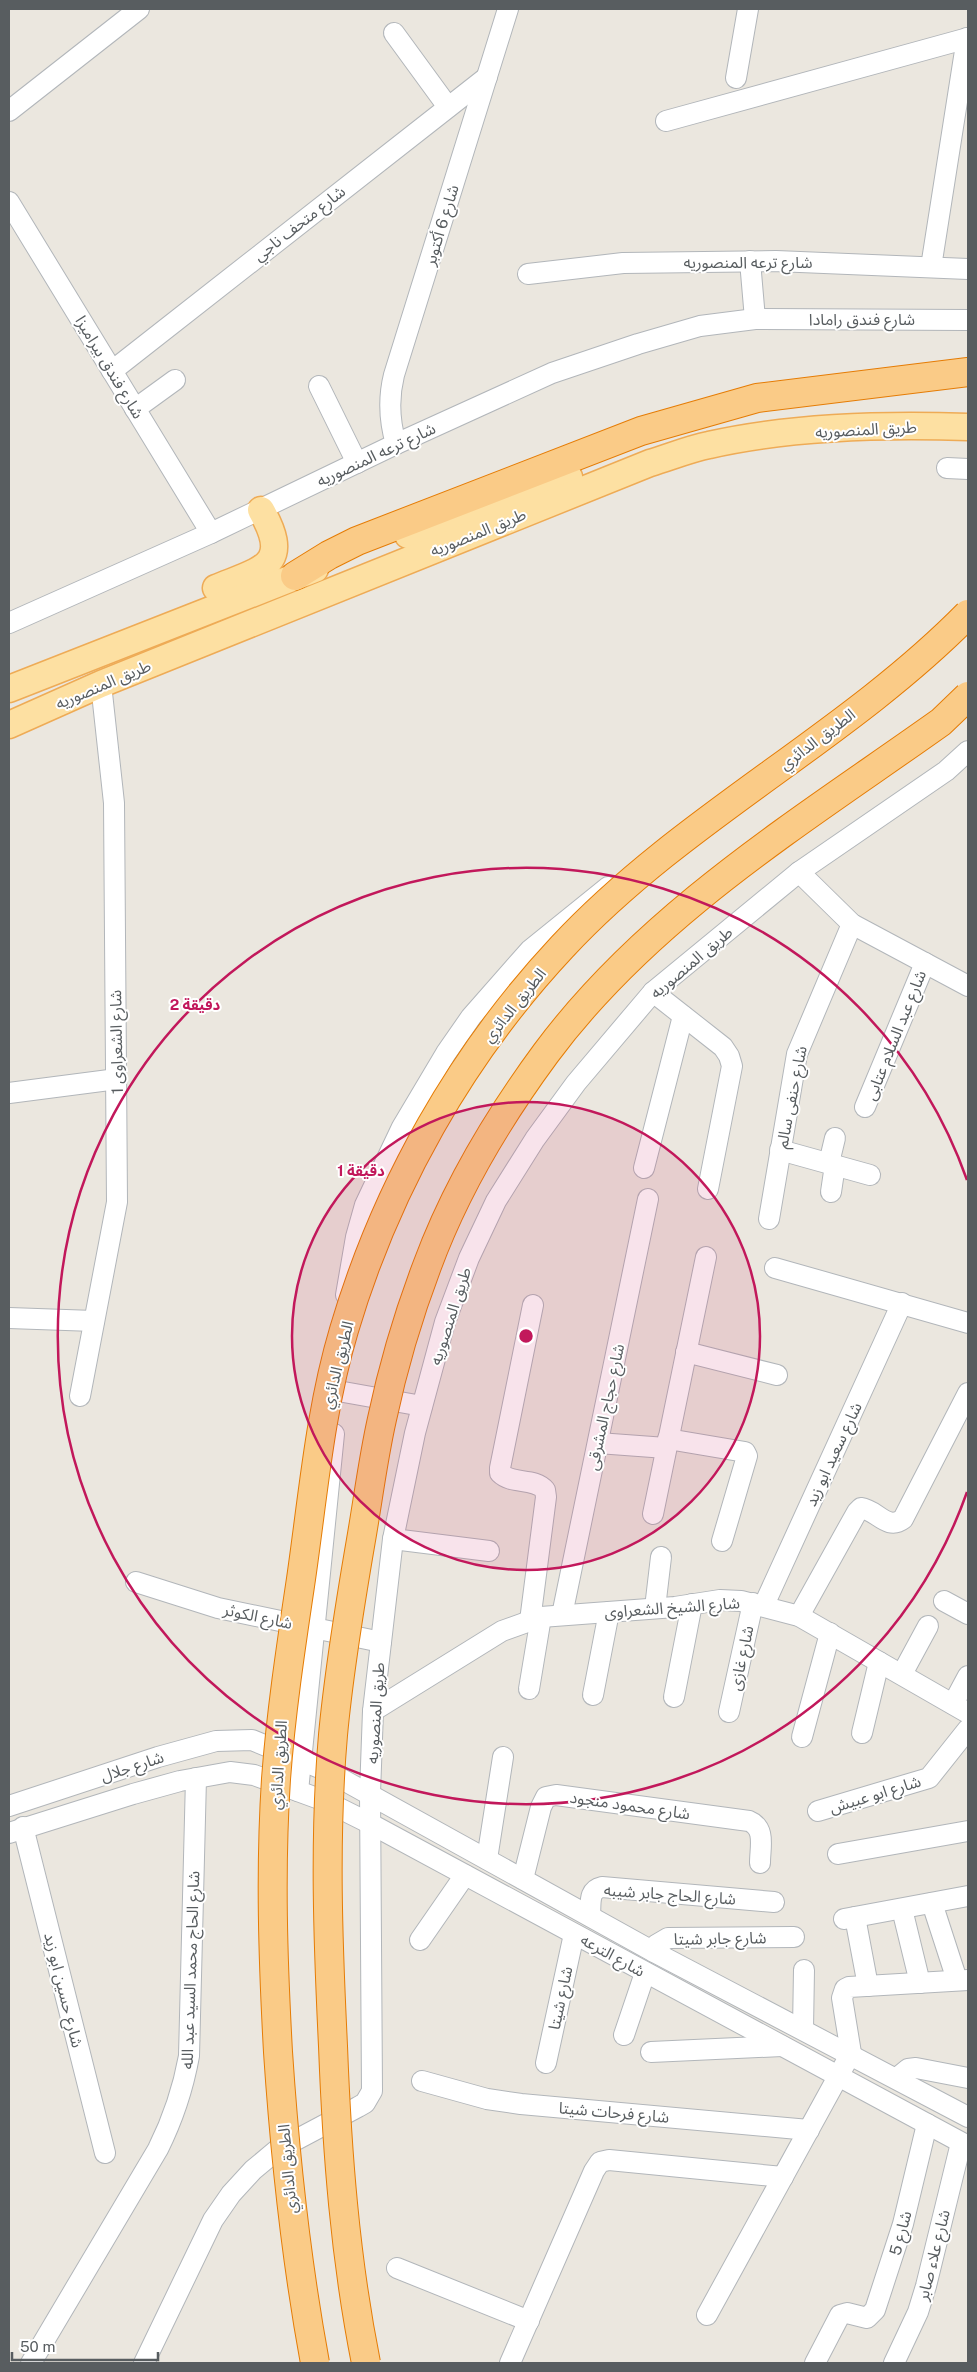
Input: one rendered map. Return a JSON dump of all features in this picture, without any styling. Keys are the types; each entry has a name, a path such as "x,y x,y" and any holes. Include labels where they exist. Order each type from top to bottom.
{"highway":[{"path":"295,576 343,548 642,431 757,398 968,372"},
{"name":"الطريق الدائري","path":"314,2363 295,2245 284,2150 272,1956 273,1835 282,1713 326,1405 343,1332 367,1262 396,1193 422,1143 465,1070 514,1002 563,945 617,893 674,845 891,684 943,640 968,614"},
{"path":"366,2363 355,2306 336,2129 328,1850 333,1737 354,1580 381,1421 399,1347 428,1262 459,1192 500,1120 548,1050 601,987 647,941 700,895 940,722 968,696"}],"main road":[{"name":"طريق المنصوريه","path":"9,689 295,576 652,447 697,434 743,424 790,418 903,411 968,410"},
{"name":"طريق المنصوريه","path":"9,725 100,684 650,462 708,445 756,436 838,428 968,427"},
{"path":"128,641 166,612 194,597 257,570 269,561 273,557 276,546 261,510"}],"street":[{"path":"9,111 139,9"},
{"name":"شارع 6 أكتوبر","path":"396,444 389,414 391,388 508,9"},
{"path":"736,78 748,9"},
{"path":"394,33 448,107"},
{"path":"666,121 968,38 932,267"},
{"name":"شارع متحف ناجي","path":"112,370 487,77"},
{"name":"شارع فندق بيراميزا","path":"9,202 211,533"},
{"path":"750,261 755,319"},
{"name":"شارع ترعه المنصوريه","path":"528,274 623,263 750,261 968,269"},
{"name":"شارع ترعه المنصوريه","path":"9,623 261,510 396,444 552,373 700,326 755,319"},
{"name":"شارع فندق رامادا","path":"755,319 968,320"},
{"path":"135,409 174,380"},
{"path":"319,386 357,463"},
{"path":"948,468 968,469"},
{"path":"298,1791 350,1270 365,1205 398,1135 423,1089 471,1018 530,950 571,915 837,718 922,651 968,606"},
{"name":"شارع الشعراوى 1","path":"80,1396 117,1202 114,803 100,684"},
{"name":"طريق المنصوريه","path":"144,2363 213,2220 231,2194 253,2170 277,2150 365,2103 372,2091 370,1793 374,1711 393,1540 422,1406 445,1322 469,1258 496,1201 534,1139 576,1083 653,992 799,872 946,770 968,751"},
{"path":"799,872 852,924 968,986"},
{"name":"شارع حنفى سالم","path":"769,1219 797,1054 852,924"},
{"name":"شارع عبد السلام عتابى","path":"865,1107 925,963"},
{"path":"653,992 723,1047 729,1056 732,1066 708,1188"},
{"path":"644,1168 683,1016"},
{"path":"9,1093 116,1079"},
{"path":"831,1192 835,1138"},
{"path":"780,1150 870,1175"},
{"name":"شارع حجاج المشرقى","path":"562,1615 648,1199"},
{"path":"653,1514 706,1258"},
{"path":"775,1268 968,1323"},
{"name":"شارع سعيد ابو زيد","path":"758,1604 902,1303"},
{"path":"529,1689 546,1497 545,1490 538,1484 507,1478 500,1474 500,1468 533,1305"},
{"path":"9,1318 94,1321"},
{"path":"686,1352 777,1374"},
{"path":"338,1390 422,1406"},
{"path":"799,1616 861,1508 867,1509 891,1524 897,1523 902,1519 968,1393"},
{"path":"598,1443 667,1444 744,1452 747,1456 722,1542"},
{"path":"393,1540 489,1551"},
{"path":"655,1608 661,1557"},
{"name":"شارع الكوثر","path":"136,1582 218,1608 381,1642"},
{"name":"شارع الشيخ الشعراوى","path":"374,1711 502,1631 536,1619 720,1600 758,1604 799,1616 960,1709"},
{"path":"944,1601 968,1614"},
{"path":"674,1697 692,1604"},
{"name":"شارع غازى","path":"729,1712 758,1604"},
{"path":"593,1695 609,1612"},
{"path":"902,1674 928,1626"},
{"path":"802,1737 830,1634"},
{"path":"862,1733 879,1662"},
{"path":"960,1709 968,1676"},
{"name":"شارع ابو عبيش","path":"818,1811 929,1778 968,1729"},
{"name":"شارع جلال","path":"9,1806 158,1757 216,1741 244,1739 257,1742"},
{"path":"254,1775 257,1742"},
{"name":"شارع الترعه","path":"257,1742 327,1771 370,1793 654,1952 968,2116"},
{"path":"487,1859 503,1756"},
{"name":"شارع جلال","path":"16,1830 133,1794 196,1778 230,1772 254,1775"},
{"name":"شارع الترعه","path":"254,1775 325,1801 369,1823 965,2144"},
{"name":"شارع الحاج محمد السيد عبد الله","path":"32,2363 158,2149 172,2122 184,2084 189,2056 196,1778"},
{"name":"شارع محمود منجود","path":"523,1879 541,1807 546,1797 556,1795 749,1821 756,1824 760,1829 760,1863"},
{"name":"شارع حسين ابو زيد","path":"16,1830 105,2153"},
{"path":"838,1854 968,1831"},
{"path":"420,1940 465,1875"},
{"name":"شارع الحاج جابر شيبه","path":"590,1916 592,1893 595,1889 602,1887 774,1902"},
{"path":"868,1986 850,1918 968,1896"},
{"path":"707,2315 850,2053 842,1994 849,1987 963,1980 932,1903"},
{"path":"902,1908 920,1983"},
{"name":"شارع شيتا","path":"546,2063 574,1934"},
{"name":"شارع جابر شيتا","path":"654,1952 656,1945 668,1938 794,1937"},
{"path":"803,2029 804,1970"},
{"path":"624,2035 645,1973"},
{"path":"652,2052 782,2046"},
{"path":"897,2078 908,2069 916,2068 968,2078"},
{"name":"شارع فرحات شيتا","path":"422,2081 487,2099 521,2104 809,2130"},
{"name":"شارع 5","path":"815,2363 837,2318 847,2313 867,2318 875,2310 904,2224 927,2124"},
{"name":"شارع علاء صابر","path":"894,2363 918,2312 965,2144"},
{"path":"510,2363 594,2170 600,2162 609,2160 783,2177"},
{"path":"397,2268 528,2321"}]}
